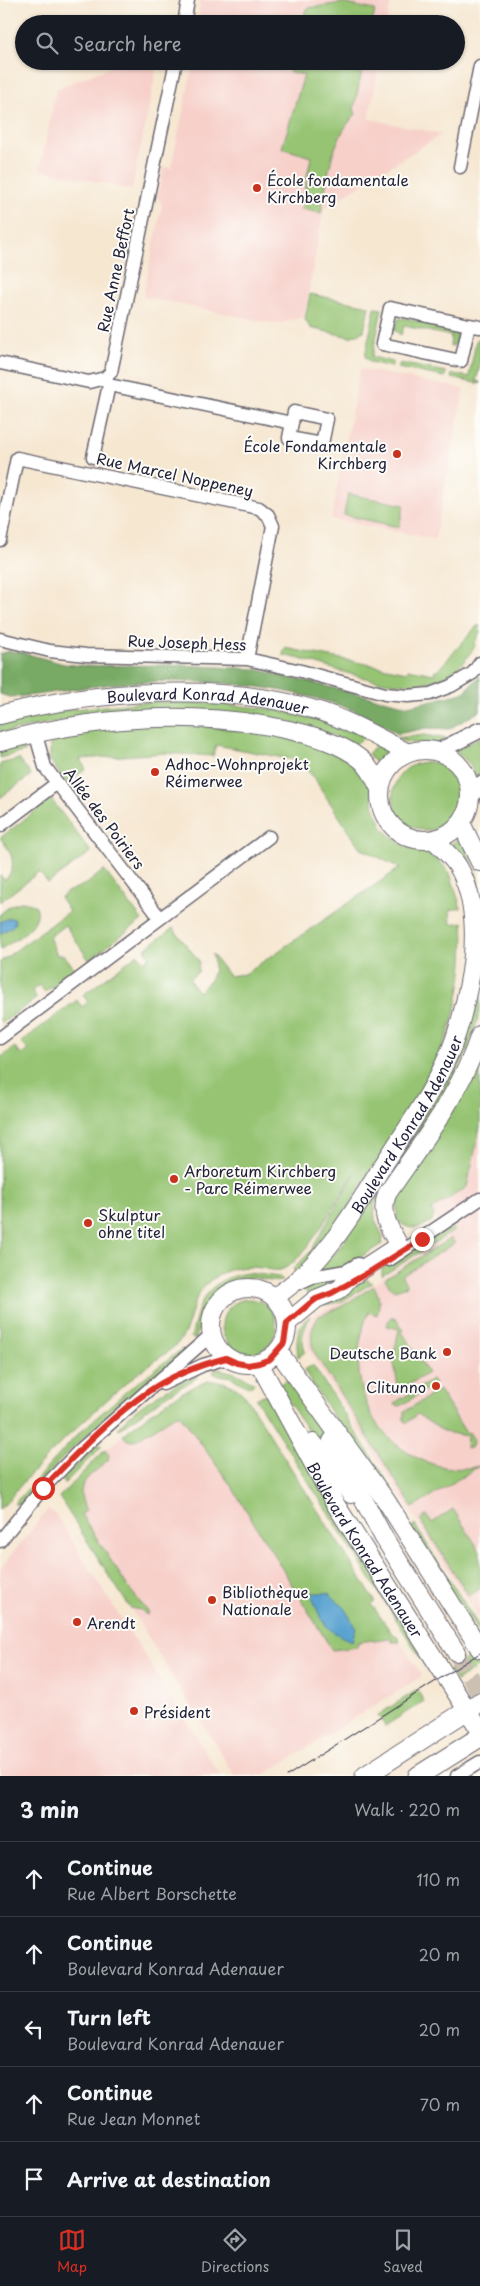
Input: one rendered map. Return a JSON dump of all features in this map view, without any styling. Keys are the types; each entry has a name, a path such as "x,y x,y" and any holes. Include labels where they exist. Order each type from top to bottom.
{"main road":[{"name":"Boulevard Konrad Adenauer","path":"2,713 110,696 227,695 274,701 318,710 346,721 408,754"},
{"name":"Boulevard Konrad Adenauer","path":"0,742 35,732 111,720 148,718 225,720 309,734 350,751 369,767 380,789 382,810 394,828 413,839 434,840 460,870 473,911 475,933 466,1002 448,1056 418,1112 349,1219 293,1286 274,1297"},
{"path":"380,789 384,776 393,763 408,754 427,750 448,756 465,773 470,786 475,792 468,812 461,823 445,836 434,840"},
{"path":"461,823 480,862"},
{"name":"Boulevard Konrad Adenauer","path":"397,1242 383,1213 383,1204 387,1194 444,1109 474,1054 480,1035"},
{"path":"287,1323 316,1299 340,1289 348,1278 391,1252 397,1242"},
{"path":"252,1288 264,1291 274,1297 285,1313 287,1323 284,1343 270,1359 259,1363 237,1363 226,1358 214,1344 210,1322 213,1311 229,1293 240,1289 252,1288"},
{"path":"278,1351 297,1374 387,1502 480,1649"},
{"name":"Boulevard Konrad Adenauer","path":"259,1363 334,1502 474,1706 480,1730"},
{"path":"297,1374 384,1538"},
{"path":"273,1390 384,1538"},
{"name":"Boulevard Konrad Adenauer","path":"384,1538 456,1652"},
{"path":"365,1776 474,1706"},
{"path":"418,1776 480,1737"}],"street":[{"path":"186,15 188,0"},
{"path":"460,166 480,66"},
{"name":"Rue Anne Beffort","path":"94,457 107,381 111,372 174,70"},
{"path":"390,308 475,326 462,361 382,344 390,308"},
{"path":"0,363 89,382 107,381 292,423"},
{"name":"Rue Marcel Noppeney","path":"0,540 17,458 259,508 268,515 273,526 247,659"},
{"name":"Rue Joseph Hess","path":"0,638 50,651 86,655 247,659 301,671 385,694 408,696 430,694 451,686 473,673 480,663"},
{"path":"437,752 480,730"},
{"name":"Allée des Poiriers","path":"35,732 45,766 160,918"},
{"path":"0,826 57,783"},
{"path":"0,1038 269,837"},
{"path":"340,1289 422,1239 435,1228 480,1199"},
{"path":"293,1286 312,1277 346,1271 397,1242 435,1228"},
{"path":"0,1541 43,1488 81,1449 211,1335"},
{"path":"149,1391 203,1365 226,1358"},
{"path":"458,1776 480,1762"}],"shaded area":[{"path":"200,0 391,0 388,15 199,15"},
{"path":"104,70 156,70 132,190 40,169 56,89"},
{"name":"École fondamentale Kirchberg","path":"192,70 378,70 369,119 442,134 324,208 304,317 276,324 143,297 162,205 157,196 163,167 171,168"},
{"name":"École Fondamentale Kirchberg","path":"360,369 464,389 435,539 331,519"},
{"path":"480,1127 480,1620 311,1355 305,1333 314,1314 348,1300 447,1238 431,1210 467,1187"},
{"name":"Bibliothèque Nationale","path":"179,1413 232,1487 358,1642 390,1638 393,1642 400,1642 422,1676 262,1776 235,1776 130,1608 149,1613 128,1587 81,1513 86,1512 80,1497 82,1484 108,1460 109,1455 105,1450 123,1435 127,1440 134,1441"},
{"path":"48,1509 55,1514 221,1776 0,1776 0,1569"}],"green space":[{"path":"342,3 375,10 374,15 304,15 308,8"},
{"path":"290,70 362,70 354,109 356,114 347,124 335,148 328,173 321,213 301,209 311,157 282,148 304,75 289,72"},
{"path":"310,294 369,306 364,331 350,337 310,328 305,319"},
{"path":"375,308 382,309 372,357 393,362 391,367 370,362 365,356"},
{"path":"404,318 454,328 457,332 457,343 450,347 451,336 404,326 401,335 394,330 398,319"},
{"path":"480,337 480,365 476,381 480,382 480,384 451,378 452,374 469,377 476,341"},
{"path":"400,363 446,372 445,377 398,368"},
{"path":"348,494 404,505 399,527 344,515"},
{"path":"477,626 480,626 480,632 474,644 475,646 459,667 440,678 419,683 373,680 283,655 285,648 407,672 408,669 434,674 435,670 438,670"},
{"path":"9,651 20,652 64,664 84,666 180,665 255,669 408,706 463,693 480,676 480,711 449,729 426,728 398,734 363,714 330,702 300,694 238,684 175,681 144,682 101,685 9,697 0,694 0,654"},
{"path":"147,702 214,704 281,711 370,734 353,745 330,734 75,718 0,733 0,722 43,712"},
{"name":"Arboretum Kirchberg - Parc Réimerwee","path":"188,725 268,733 312,744 355,763 370,782 374,807 384,830 404,846 429,854 450,873 461,908 450,910 451,924 463,922 463,958 459,992 451,1024 440,1054 425,1083 409,1112 342,1218 319,1250 296,1274 293,1269 311,1251 355,1173 321,1228 301,1255 290,1265 280,1270 255,1267 241,1268 222,1273 211,1280 198,1295 186,1330 176,1345 137,1374 82,1422 31,1474 0,1510 0,1058 15,1047 21,1055 28,1050 21,1042 77,1000 82,1007 88,1002 83,995 138,954 144,961 150,957 145,949 173,928 199,961 198,972 189,979 198,992 207,984 212,976 214,966 212,954 229,976 245,974 400,868 360,848 315,779 300,761 216,745 213,756 164,753 80,759 86,769 66,783 50,760 50,744 59,735 110,727"},
{"path":"424,735 448,739 437,743 422,744 396,738"},
{"path":"480,737 480,771 476,779 470,764 455,751"},
{"path":"377,744 396,752 380,768 368,754"},
{"path":"15,745 26,751 0,758 0,748"},
{"path":"19,759 31,775 0,798 0,764"},
{"path":"427,762 440,765 451,772 458,783 461,796 458,809 451,820 440,827 427,830 414,827 403,820 396,809 393,796 396,783 403,772 414,765"},
{"path":"51,799 91,852 48,883 39,872 0,902 0,875 5,880 12,869 12,858 0,838"},
{"path":"462,837 478,881 480,903 476,904 446,847"},
{"path":"104,870 142,920 89,960 65,925 49,937 57,955 64,955 75,969 45,992 39,985 32,991 37,998 2,1023 0,1020 0,962 69,911 60,898 67,892 88,883"},
{"path":"24,901 36,906 36,920 26,932 0,950 0,914 11,905"},
{"path":"480,957 480,1011 469,1047 452,1080 374,1205 375,1221 383,1236 382,1244 346,1266 312,1274 324,1258 334,1255 338,1250 409,1139"},
{"path":"480,1057 480,1127 467,1187 431,1210 434,1215 432,1221 414,1228 405,1226 397,1219 397,1198 401,1185"},
{"path":"451,1227 455,1230 382,1276 382,1268"},
{"path":"451,1238 455,1243 402,1276 407,1286 395,1290 391,1288 385,1279"},
{"path":"248,1273 280,1277 283,1281 248,1278 227,1283 215,1292 206,1303 195,1340 191,1337 201,1303 211,1289 224,1280"},
{"path":"347,1274 311,1298 303,1288 307,1284"},
{"path":"363,1280 368,1280 372,1283 341,1302 324,1305"},
{"path":"374,1286 378,1297 378,1311 377,1315 369,1312 366,1317 360,1344 359,1374 366,1403 378,1426 402,1449 432,1464 448,1468 479,1466 413,1508 315,1354 312,1344 312,1330 319,1316 339,1308"},
{"path":"244,1299 254,1299 264,1303 272,1311 276,1326 272,1341 264,1349 254,1353 244,1353 234,1349 226,1341 222,1331 222,1321 226,1311 234,1303"},
{"path":"310,1316 302,1336 305,1352 298,1357 298,1334 302,1324"},
{"path":"392,1317 396,1318 404,1330 402,1332 428,1373 393,1394 386,1390 398,1386 393,1359 399,1329 387,1326 389,1319"},
{"path":"182,1349 186,1352 183,1355 118,1406 58,1463 21,1504 14,1504 79,1433 129,1389"},
{"path":"313,1365 403,1506 399,1509 349,1442 304,1370"},
{"path":"214,1368 235,1373 255,1383 248,1387 231,1377 214,1374"},
{"path":"198,1374 196,1378 118,1428 144,1404 166,1390"},
{"path":"290,1378 315,1418 327,1444 322,1447 308,1431 278,1385"},
{"path":"432,1380 435,1384 400,1406 395,1405 396,1402"},
{"path":"208,1381 219,1381 229,1384 246,1397 375,1601 372,1605 400,1642 392,1642 390,1638 358,1642 357,1647 332,1650 232,1487 179,1413 134,1441 127,1440 123,1435 174,1397"},
{"path":"439,1390 466,1433 469,1432 474,1440 471,1448 466,1448 467,1436 444,1432 417,1414 407,1423 404,1420 404,1412"},
{"path":"265,1394 314,1471 431,1666 427,1668 256,1399"},
{"path":"97,1444 102,1446 64,1484 62,1480"},
{"path":"105,1450 109,1455 108,1460 89,1477 82,1487 82,1501 86,1511 81,1514 128,1587 149,1613 146,1615 141,1610 130,1608 59,1497"},
{"path":"453,1509 480,1551 480,1589 469,1596 420,1520 427,1515 432,1523"},
{"path":"415,1525 480,1628 480,1635 411,1527"},
{"path":"474,1654 480,1665 456,1681 449,1670"},
{"path":"417,1690 424,1701 385,1726 378,1715"}],"water":[{"path":"9,918 15,919 14,925 0,934 0,922"},
{"path":"311,1593 329,1593 344,1608 356,1627 352,1641 335,1633 324,1623"}],"tunnel":[{"path":"456,1652 480,1694"}],"tram line":[{"path":"287,1776 480,1653"}],"place":[{"name":"École fondamentale Kirchberg","path":"257,188"},
{"name":"École Fondamentale Kirchberg","path":"397,454"},
{"name":"Adhoc-Wohnprojekt Réimerwee","path":"155,772"},
{"name":"Arboretum Kirchberg - Parc Réimerwee","path":"174,1179"},
{"name":"Skulptur ohne titel","path":"88,1223"},
{"name":"Deutsche Bank","path":"447,1352"},
{"name":"Clitunno","path":"436,1386"},
{"name":"Bibliothèque Nationale","path":"212,1600"},
{"name":"Arendt","path":"77,1622"},
{"name":"Président","path":"134,1711"}],"route":[{"path":"43,1488 81,1449 149,1391 203,1365 226,1358 248,1365 270,1359 284,1343 287,1323 308,1305 371,1271 422,1239"}]}
